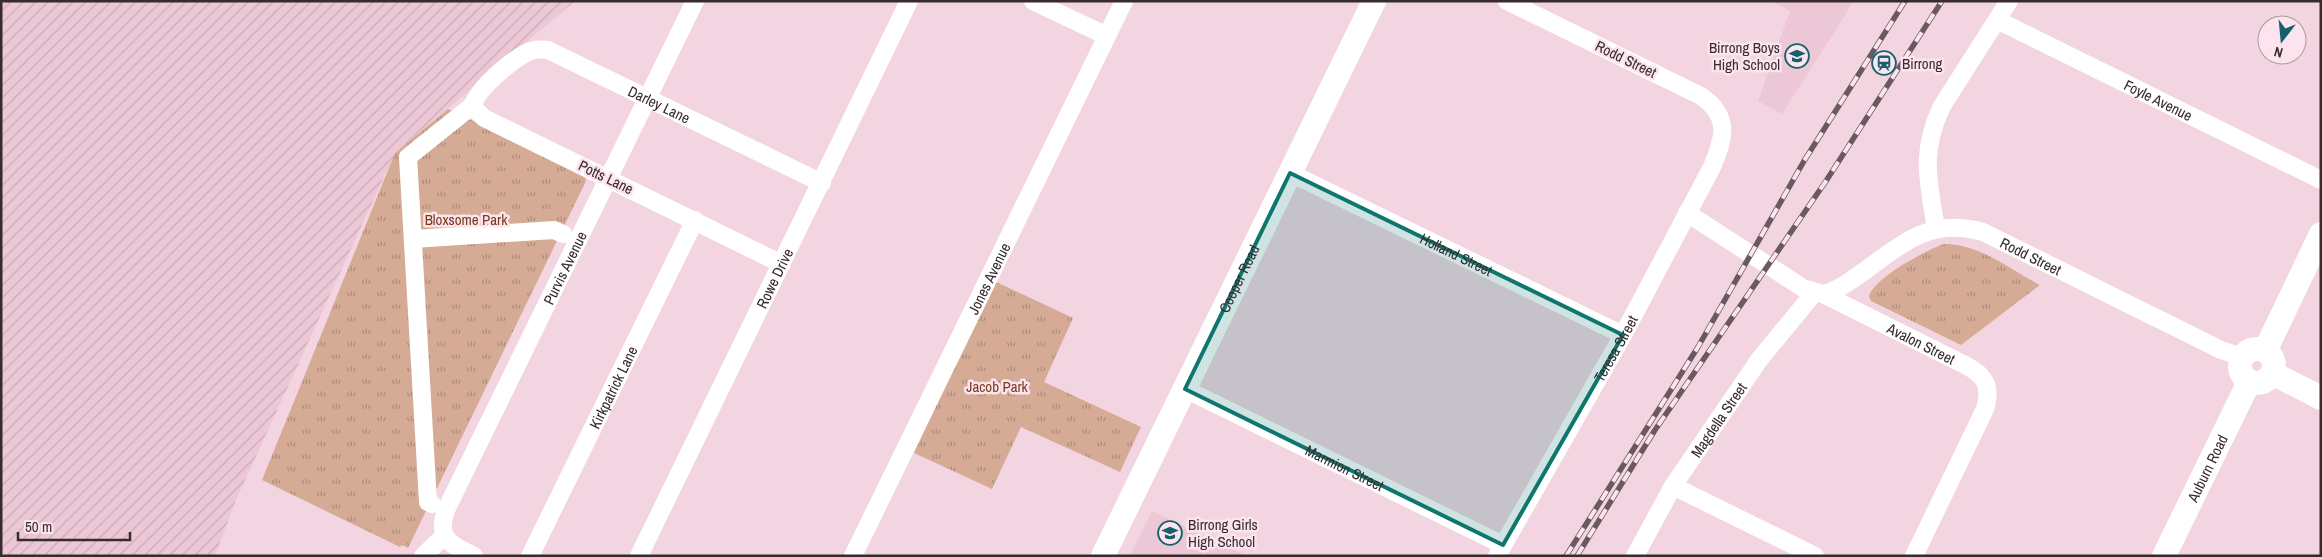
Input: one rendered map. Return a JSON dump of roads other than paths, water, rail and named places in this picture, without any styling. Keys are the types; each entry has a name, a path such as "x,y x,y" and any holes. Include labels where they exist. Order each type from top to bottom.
{"street":[{"name":"Purvis Avenue","path":"444,536 442,528 446,510 695,1"},
{"name":"Rowe Drive","path":"639,556 909,1"},
{"path":"1033,1 1107,36"},
{"name":"Jones Avenue","path":"853,556 1124,1"},
{"name":"Cooper Road","path":"1103,556 1374,1"},
{"name":"Rodd Street","path":"1507,1 1702,96 1717,109 1723,125 1722,135"},
{"path":"1936,228 1927,164 1931,131 1942,106 2009,1"},
{"name":"Foyle Avenue","path":"1997,20 2321,180"},
{"name":"Darley Lane","path":"473,105 476,95 526,52 538,49 548,50 822,183"},
{"path":"432,504 428,502 413,239 405,207 408,157 473,105"},
{"name":"Potts Lane","path":"473,105 484,118 696,220 782,264"},
{"name":"Teresa Street","path":"1500,550 1623,335 1712,167 1722,135"},
{"name":"Holland Street","path":"1290,173 1623,335"},
{"name":"Avalon Street","path":"1687,213 1786,277 1974,370 1987,382 1989,391 1985,409 1914,556"},
{"name":"Kirkpatrick Lane","path":"530,556 696,220"},
{"name":"Rodd Street","path":"1818,293 1846,285 1918,234 1936,228 1951,226 1983,232 2221,350 2254,354"},
{"path":"413,239 554,230 563,234"},
{"path":"2254,354 2274,363 2272,374 2260,383 2250,382 2245,378 2240,368 2254,354 2321,234"},
{"name":"Magdella Street","path":"1635,556 1673,486 1759,360 1818,293"},
{"path":"2272,374 2321,398"},
{"name":"Auburn Road","path":"2164,556 2250,382"},
{"name":"Marmion Street","path":"1185,389 1500,550"},
{"path":"1673,486 1815,556"},
{"path":"423,556 444,536 449,543 474,556"}],"railway":[{"path":"1566,556 1698,347 1804,161 1905,1"},
{"path":"1577,556 1655,430 1826,181 1942,1"}],"place":[{"name":"Birrong Boys High School","path":"1797,56"},
{"name":"Birrong","path":"1884,63"},
{"name":"Birrong Girls High School","path":"1170,533"}],"park label":[{"name":"Bloxsome Park","path":"466,219"},
{"name":"Jacob Park","path":"997,386"}]}
